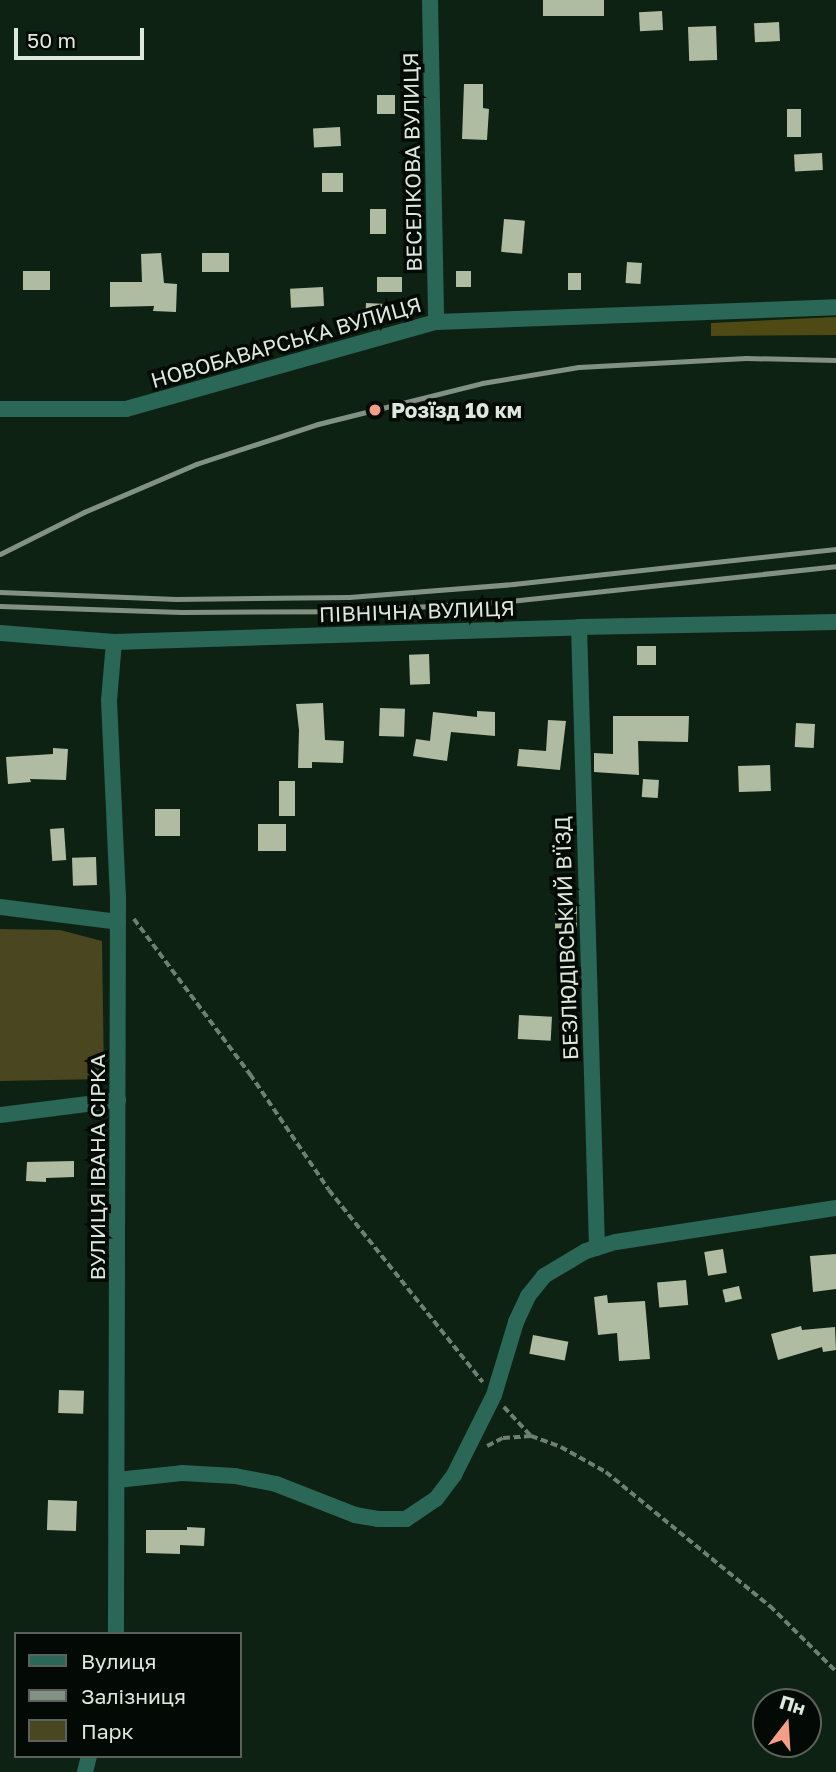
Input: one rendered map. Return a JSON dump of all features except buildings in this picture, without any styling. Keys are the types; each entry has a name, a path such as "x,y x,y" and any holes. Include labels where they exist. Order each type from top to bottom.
{"street":[{"name":"ВЕСЕЛКОВА ВУЛИЦЯ","path":"430,0 436,322"},
{"name":"НОВОБАВАРСЬКА ВУЛИЦЯ","path":"0,409 126,409 436,322 836,307"},
{"name":"ПІВНІЧНА ВУЛИЦЯ","path":"0,633 114,642 579,627 836,622"},
{"name":"БЕЗЛЮДІВСЬКИЙ В'ЇЗД","path":"579,627 597,1248"},
{"name":"ВУЛИЦЯ ІВАНА СІРКА","path":"114,642 108,700 118,897 116,1632"},
{"path":"0,907 118,922"},
{"path":"0,1115 118,1100"},
{"path":"117,1480 181,1473 235,1476 276,1484 355,1515 378,1519 406,1519 436,1500 454,1475 494,1395 516,1322 528,1296 544,1276 565,1262 597,1248 836,1208"}],"path":[{"path":"118,897 250,1074 329,1190 494,1395 531,1436"},
{"path":"484,1448 503,1438 531,1436 561,1447 606,1472 770,1606 836,1671"}],"green space":[{"path":"0,929 60,930 102,941 104,1079 0,1081"}],"shaded area":[{"path":"836,317 836,335 711,336 711,323"}],"railway":[{"path":"0,554 84,512 196,464 318,424 482,383 579,367 746,358 836,360"},
{"path":"0,592 176,599 349,597 513,584 836,549"},
{"path":"0,606 181,612 348,611 510,601 836,566"}],"place":[{"name":"Розїзд 10 км","path":"375,410"}]}
